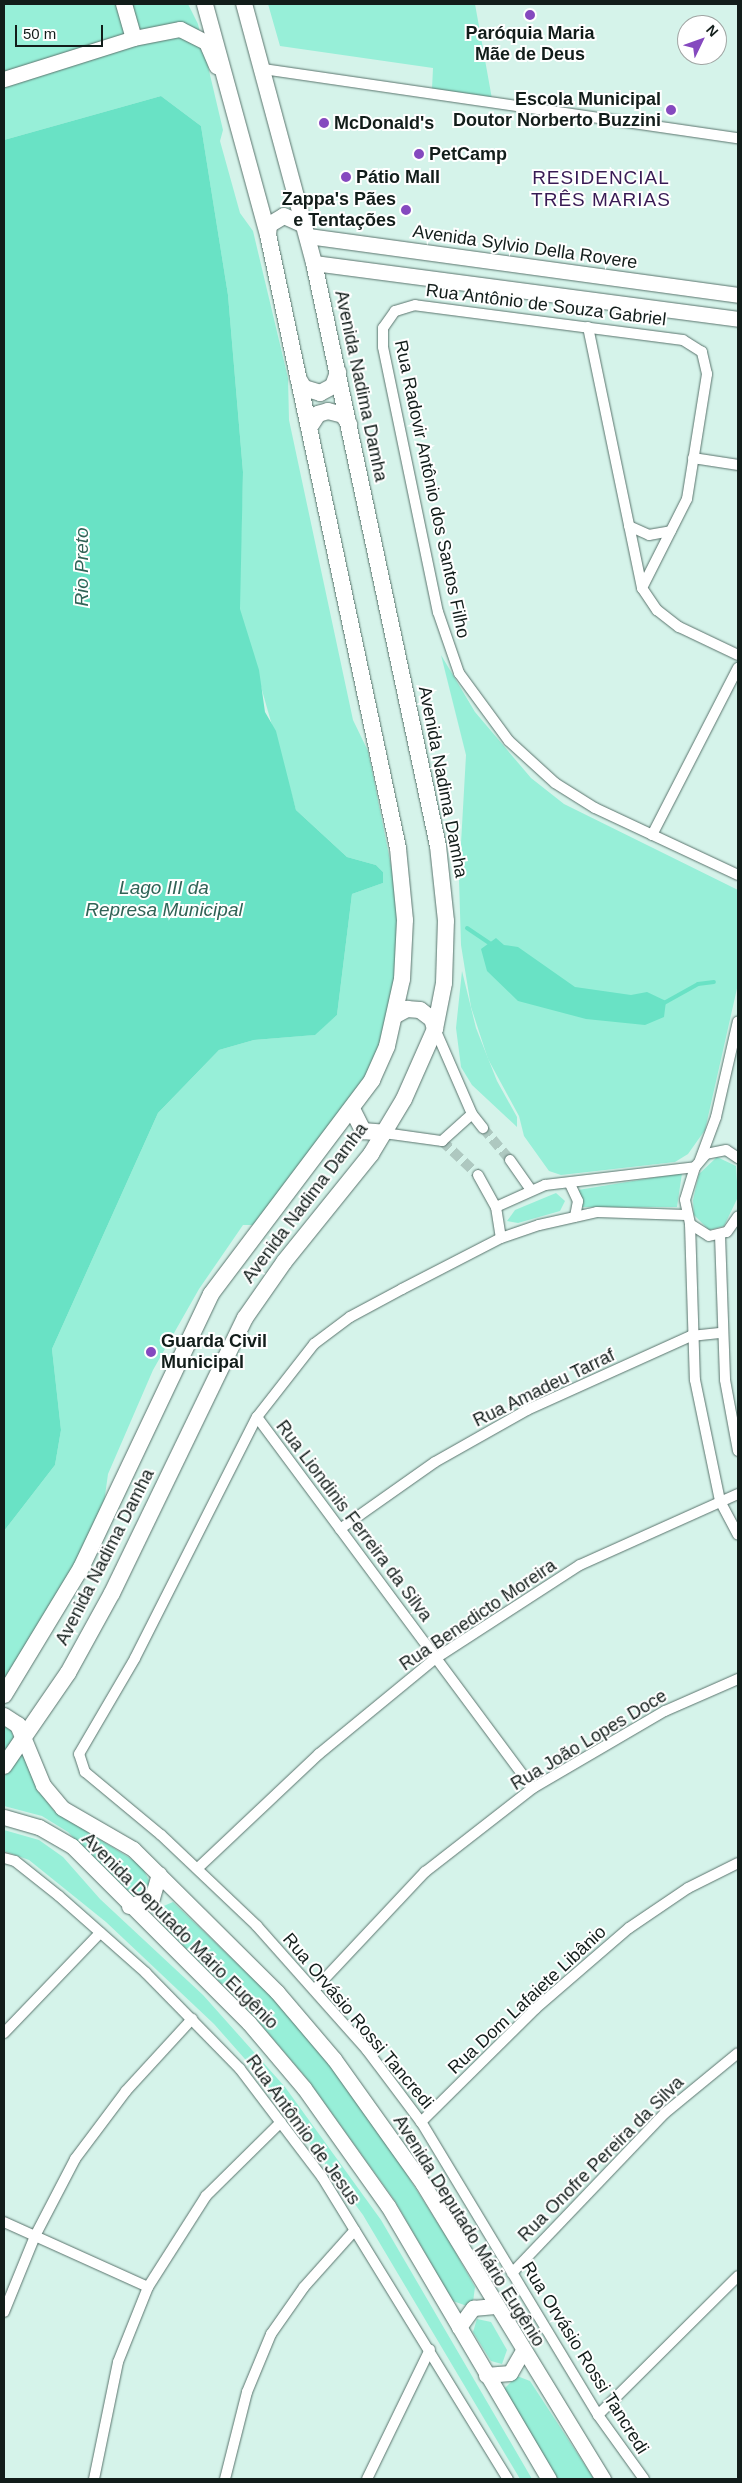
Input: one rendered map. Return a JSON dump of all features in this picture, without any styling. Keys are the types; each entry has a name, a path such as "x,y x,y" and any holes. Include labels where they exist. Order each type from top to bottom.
{"main road":[{"path":"124,4 134,38"},
{"name":"Avenida Nadima Damha","path":"4,1695 81,1568 211,1294 352,1109 381,1062 396,1015 405,945 398,848 268,235 206,4"},
{"name":"Avenida Nadima Damha","path":"4,1766 24,1738 112,1593 227,1349 268,1284 336,1201 384,1132 435,1029 446,948 438,846 314,263 244,4"},
{"path":"268,235 269,225 284,216 306,230"},
{"path":"298,378 309,391 320,393 333,386 338,372"},
{"path":"309,428 318,414 328,411 343,415 349,424"},
{"path":"396,1015 408,1009 420,1010 432,1020 435,1029"},
{"path":"352,1109 363,1131 384,1132"},
{"path":"4,1716 18,1724 24,1738"}],"street":[{"path":"4,79 134,38 166,30 195,33 206,42 227,88"},
{"path":"263,70 738,138"},
{"name":"Avenida Sylvio Della Rovere","path":"306,230 386,246 738,294"},
{"path":"383,272 386,246"},
{"path":"314,263 738,319"},
{"path":"717,316 720,292"},
{"name":"Rua Antônio de Souza Gabriel","path":"387,319 404,306 415,304 683,340 702,352 707,374 693,458"},
{"name":"Rua Radovir Antônio dos Santos Filho","path":"387,319 384,347 451,658 492,720 528,760 574,796 738,875"},
{"path":"588,327 642,588 657,610 679,628 738,655"},
{"path":"642,588 687,499 693,458 738,465"},
{"path":"629,526 649,535 671,531"},
{"path":"652,835 738,668"},
{"path":"738,1021 716,1117 687,1192 691,1336 704,1437 720,1501 738,1535"},
{"path":"435,1029 472,1114 483,1128"},
{"path":"384,1132 442,1141 472,1114"},
{"path":"496,1207 530,1189 698,1164 716,1150 738,1158"},
{"path":"510,1160 530,1189"},
{"path":"478,1175 496,1207 502,1238"},
{"path":"570,1184 578,1201 575,1217"},
{"path":"257,1417 314,1344 350,1317 502,1238 597,1212 688,1220 700,1233 738,1233"},
{"path":"738,1216 724,1234 722,1333 725,1380 738,1451"},
{"name":"Rua Amadeu Tarraf","path":"340,1529 435,1462 528,1410 691,1336 722,1333"},
{"name":"Rua Liondinis Ferreira da Silva","path":"257,1417 533,1788"},
{"name":"Rua Orvásio Rossi Tancredi","path":"257,1417 135,1658 80,1746 81,1766 92,1778 198,1868 315,1989 422,2122 598,2416 644,2479"},
{"name":"Rua Benedicto Moreira","path":"198,1868 319,1754 436,1658 580,1565 738,1494"},
{"name":"Rua João Lopes Doce","path":"315,1989 425,1872 533,1788 665,1711 738,1679"},
{"name":"Avenida Deputado Mário Eugênio","path":"24,1738 43,1785 62,1808 119,1839 159,1874 277,1992 334,2059 423,2184 522,2352 603,2479"},
{"name":"Avenida Deputado Mário Eugênio","path":"4,1818 39,1827 72,1846 129,1906 249,2023 304,2088 388,2206 549,2479"},
{"name":"Rua Antômio de Jesus","path":"4,1858 15,1862 100,1933 192,2019 282,2122 355,2230 430,2349 508,2479"},
{"name":"Rua Dom Lafaiete Libânio","path":"422,2122 535,2009 629,1928 688,1888 738,1862"},
{"path":"129,1906 152,1898 159,1874"},
{"path":"150,1926 159,1902 181,1895"},
{"path":"4,2033 100,1933"},
{"path":"4,2312 34,2236 75,2160 126,2091 192,2019"},
{"name":"Rua Onofre Pereira da Silva","path":"512,2273 665,2113 738,2054"},
{"path":"94,2479 118,2362 148,2287 206,2196 282,2122"},
{"path":"4,2222 148,2287"},
{"path":"225,2479 247,2392 272,2334 304,2287 355,2230"},
{"path":"598,2416 738,2276"},
{"path":"459,2327 473,2308 495,2306"},
{"path":"367,2479 430,2349"},
{"path":"486,2375 510,2373 522,2352"}],"shaded area":[{"path":"4,4 188,4 198,24 223,130 220,141 240,213 253,231 288,378 289,420 353,720 368,751 393,875 397,921 394,981 383,1035 364,1081 253,1225 243,1225 199,1289 153,1370 108,1474 104,1503 69,1580 4,1683 4,1531 55,1465 61,1430 52,1349 158,1113 219,1050 254,1040 314,1035 337,1015 352,894 383,883 383,872 376,865 347,857 296,810 239,609 243,472 228,295 201,126 161,96 4,140"},
{"path":"268,4 475,4 492,99 432,89 433,68 280,46"},
{"path":"441,655 475,712 531,778 564,804 738,890 738,984 705,1130 688,1154 675,1162 561,1175 549,1171 524,1136 519,1116 488,1059 471,1007 461,945 459,879 466,755"},
{"path":"462,971 476,1028 497,1081 517,1117 517,1127 472,1085 461,1067 456,1028"},
{"path":"717,1157 736,1166 738,1197 724,1226 709,1230 694,1215 693,1200 699,1174"},
{"path":"682,1173 677,1207 581,1207 578,1190"},
{"path":"556,1193 565,1201 560,1211 518,1223 507,1221 515,1210"},
{"path":"4,1725 11,1729 14,1740 4,1752"},
{"path":"23,1752 37,1788 54,1811 141,1865 153,1888 135,1900 68,1832 42,1816 4,1806 4,1777"},
{"path":"4,1830 39,1840 63,1857 100,1899 203,1995 285,2087 381,2220 532,2479 520,2479 363,2215 260,2076 214,2024 106,1922 29,1860 4,1851"},
{"path":"173,1902 272,1997 329,2064 383,2137 449,2241 475,2287 473,2302 467,2306 453,2301 395,2201 308,2080 252,2014 160,1923 159,1908"},
{"path":"477,2319 491,2322 507,2350 502,2364 491,2361 473,2332"},
{"path":"517,2376 530,2381 594,2479 558,2479 504,2389"}],"water":[{"name":"Lago III da Represa Municipal","path":"161,96 201,126 228,295 243,472 240,609 259,670 265,712 276,731 296,810 347,857 376,865 383,872 383,883 352,894 337,1015 315,1035 254,1040 219,1050 158,1113 52,1349 61,1430 55,1465 4,1531 4,140"},
{"path":"496,938 504,945 518,947 575,987 631,995 647,992 666,1001 664,1017 645,1025 586,1019 518,1001 487,971 481,949"}],"waterway":[{"path":"467,928 492,945"},
{"path":"664,1003 698,984 714,982"}],"tunnel":[{"path":"483,1128 510,1160"},
{"path":"442,1141 478,1175"}],"place":[{"name":"Paróquia Maria Mãe de Deus","path":"530,15"},
{"name":"Escola Municipal Doutor Norberto Buzzini","path":"671,110"},
{"name":"McDonald's","path":"324,123"},
{"name":"PetCamp","path":"419,154"},
{"name":"Pátio Mall","path":"346,177"},
{"name":"Zappa's Pães e Tentações","path":"406,210"},
{"name":"Guarda Civil Municipal","path":"151,1352"}],"district":[{"name":"RESIDENCIAL TRÊS MARIAS","path":"601,189"}],"water label":[{"name":"Rio Preto","path":"82,567"}]}
